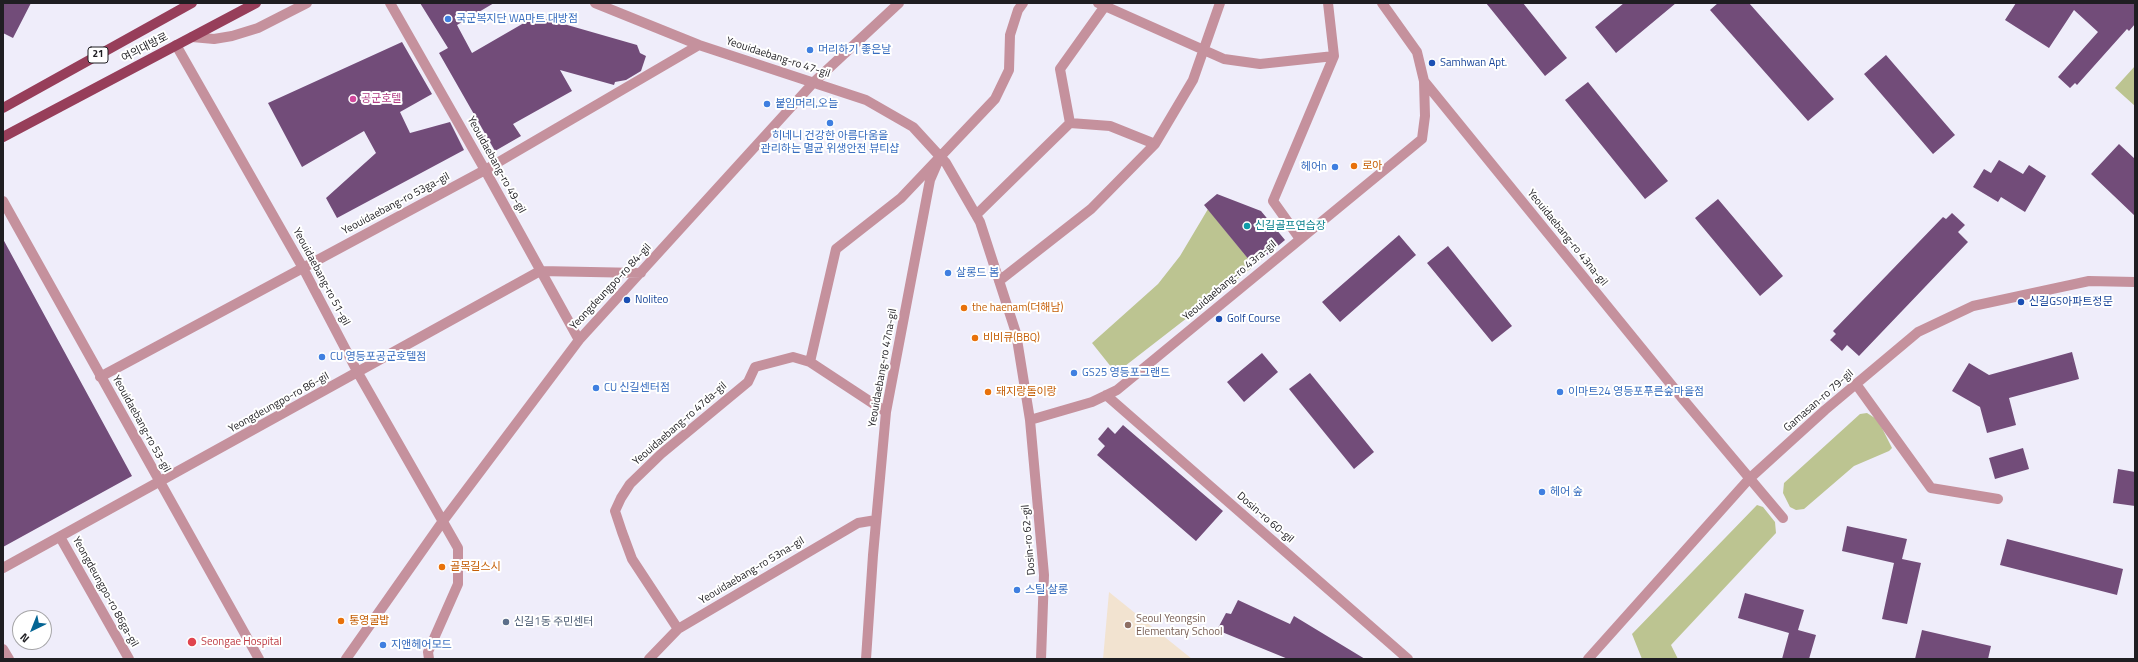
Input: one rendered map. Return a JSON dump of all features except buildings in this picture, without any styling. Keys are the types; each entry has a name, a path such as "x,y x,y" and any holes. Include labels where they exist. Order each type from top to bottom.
{"main road":[{"name":"21","path":"3,108 192,3"},
{"name":"여의대방로","path":"3,137 256,3"},
{"path":"3,145 20,128"}],"street":[{"path":"192,37 214,38 232,36 258,28 306,3"},
{"name":"Yeouidaebang-ro 49-gil","path":"390,3 579,340"},
{"name":"Yeouidaebang-ro 47-gil","path":"596,3 699,45 866,100 913,127 940,157 980,222 1016,333 1030,420"},
{"name":"Yeongdeungpo-ro 84-gil","path":"346,659 443,521 579,340 814,82 899,3"},
{"path":"810,362 836,249 901,198 994,99 1009,70 1010,35 1018,10 1023,3"},
{"path":"999,281 1091,209 1155,144 1193,80 1220,3"},
{"path":"1300,239 1273,201 1334,56 1328,3"},
{"name":"Yeouidaebang-ro 43na-gil","path":"1382,3 1418,52 1424,81 1749,479 1783,518"},
{"path":"1070,123 1060,69 1102,4 1224,59 1260,64 1334,56"},
{"name":"Yeouidaebang-ro 53ga-gil","path":"100,377 485,170 699,45"},
{"name":"Yeouidaebang-ro 51-gil","path":"176,46 303,268 358,373 443,521"},
{"name":"Yeouidaebang-ro 43ra-gil","path":"1030,420 1092,402 1117,390 1422,139 1425,116 1424,81"},
{"path":"976,215 1070,123 1110,126 1155,144"},
{"name":"Yeouidaebang-ro 47na-gil","path":"866,659 876,520 886,412 930,180 940,157"},
{"name":"Yeouidaebang-ro 53-gil","path":"3,201 100,377 259,659"},
{"path":"540,271 641,273"},
{"name":"Yeongdeungpo-ro 86-gil","path":"3,568 540,271"},
{"name":"Gamasan-ro 79-gil","path":"1588,659 1749,479 1856,384 1918,332 1973,306 2089,281 2135,282"},
{"name":"Yeouidaebang-ro 47da-gil","path":"678,629 632,559 615,511 630,484 661,454 748,382 755,367 793,357 810,362 886,412"},
{"path":"1856,384 1931,488 1998,499"},
{"name":"Dosin-ro 60-gil","path":"1106,395 1408,659"},
{"name":"Dosin-ro 62-gil","path":"1030,420 1044,575 1041,659"},
{"name":"Yeouidaebang-ro 53na-gil","path":"650,659 678,629 858,523 876,520"},
{"path":"429,659 428,652 458,584 458,548 443,521"},
{"name":"Yeongdeungpo-ro 86ga-gil","path":"60,537 129,659"},
{"path":"3,649 9,659"}],"shaded area":[{"name":"Seoul Yeongsin Elementary School","path":"1109,592 1192,659 1103,659"}],"green space":[{"path":"2135,66 2135,106 2115,88"},
{"path":"1208,209 1254,266 1116,373 1092,343 1158,284 1180,256"},
{"path":"1867,413 1878,420 1892,448 1889,451 1854,466 1804,509 1796,510 1790,507 1783,493 1784,483 1860,414"},
{"path":"1757,505 1763,507 1775,522 1776,533 1671,645 1678,659 1642,659 1632,634"}],"place":[{"name":"국군복지단 WA마트 대방점","path":"448,19"},
{"name":"머리하기 좋은날","path":"810,50"},
{"name":"Samhwan Apt.","path":"1432,63"},
{"name":"공군호텔","path":"353,99"},
{"name":"붙임머리,오늘","path":"767,104"},
{"name":"히네니 건강한 아름다움을 관리하는 멸균 위생안전 뷰티샵","path":"830,123"},
{"name":"로아","path":"1354,166"},
{"name":"헤어n","path":"1335,167"},
{"name":"신길골프연습장","path":"1247,226"},
{"name":"살롱드 봄","path":"948,273"},
{"name":"Noliteo","path":"627,300"},
{"name":"신길GS아파트정문","path":"2021,302"},
{"name":"the haenam(더해남)","path":"964,308"},
{"name":"Golf Course","path":"1219,319"},
{"name":"비비큐(BBQ)","path":"975,338"},
{"name":"CU 영등포공군호텔점","path":"322,357"},
{"name":"GS25 영등포그랜드","path":"1074,373"},
{"name":"CU 신길센터점","path":"596,388"},
{"name":"돼지랑돌이랑","path":"988,392"},
{"name":"이마트24 영등포푸른숲마을점","path":"1560,392"},
{"name":"헤어 숲","path":"1542,492"},
{"name":"골목길스시","path":"442,567"},
{"name":"스틸 살롱","path":"1017,590"},
{"name":"통영굴밥","path":"341,621"},
{"name":"신길1동 주민센터","path":"506,622"},
{"name":"Seoul Yeongsin Elementary School","path":"1128,625"},
{"name":"Seongae Hospital","path":"192,642"},
{"name":"지앤헤어모드","path":"383,645"}]}
